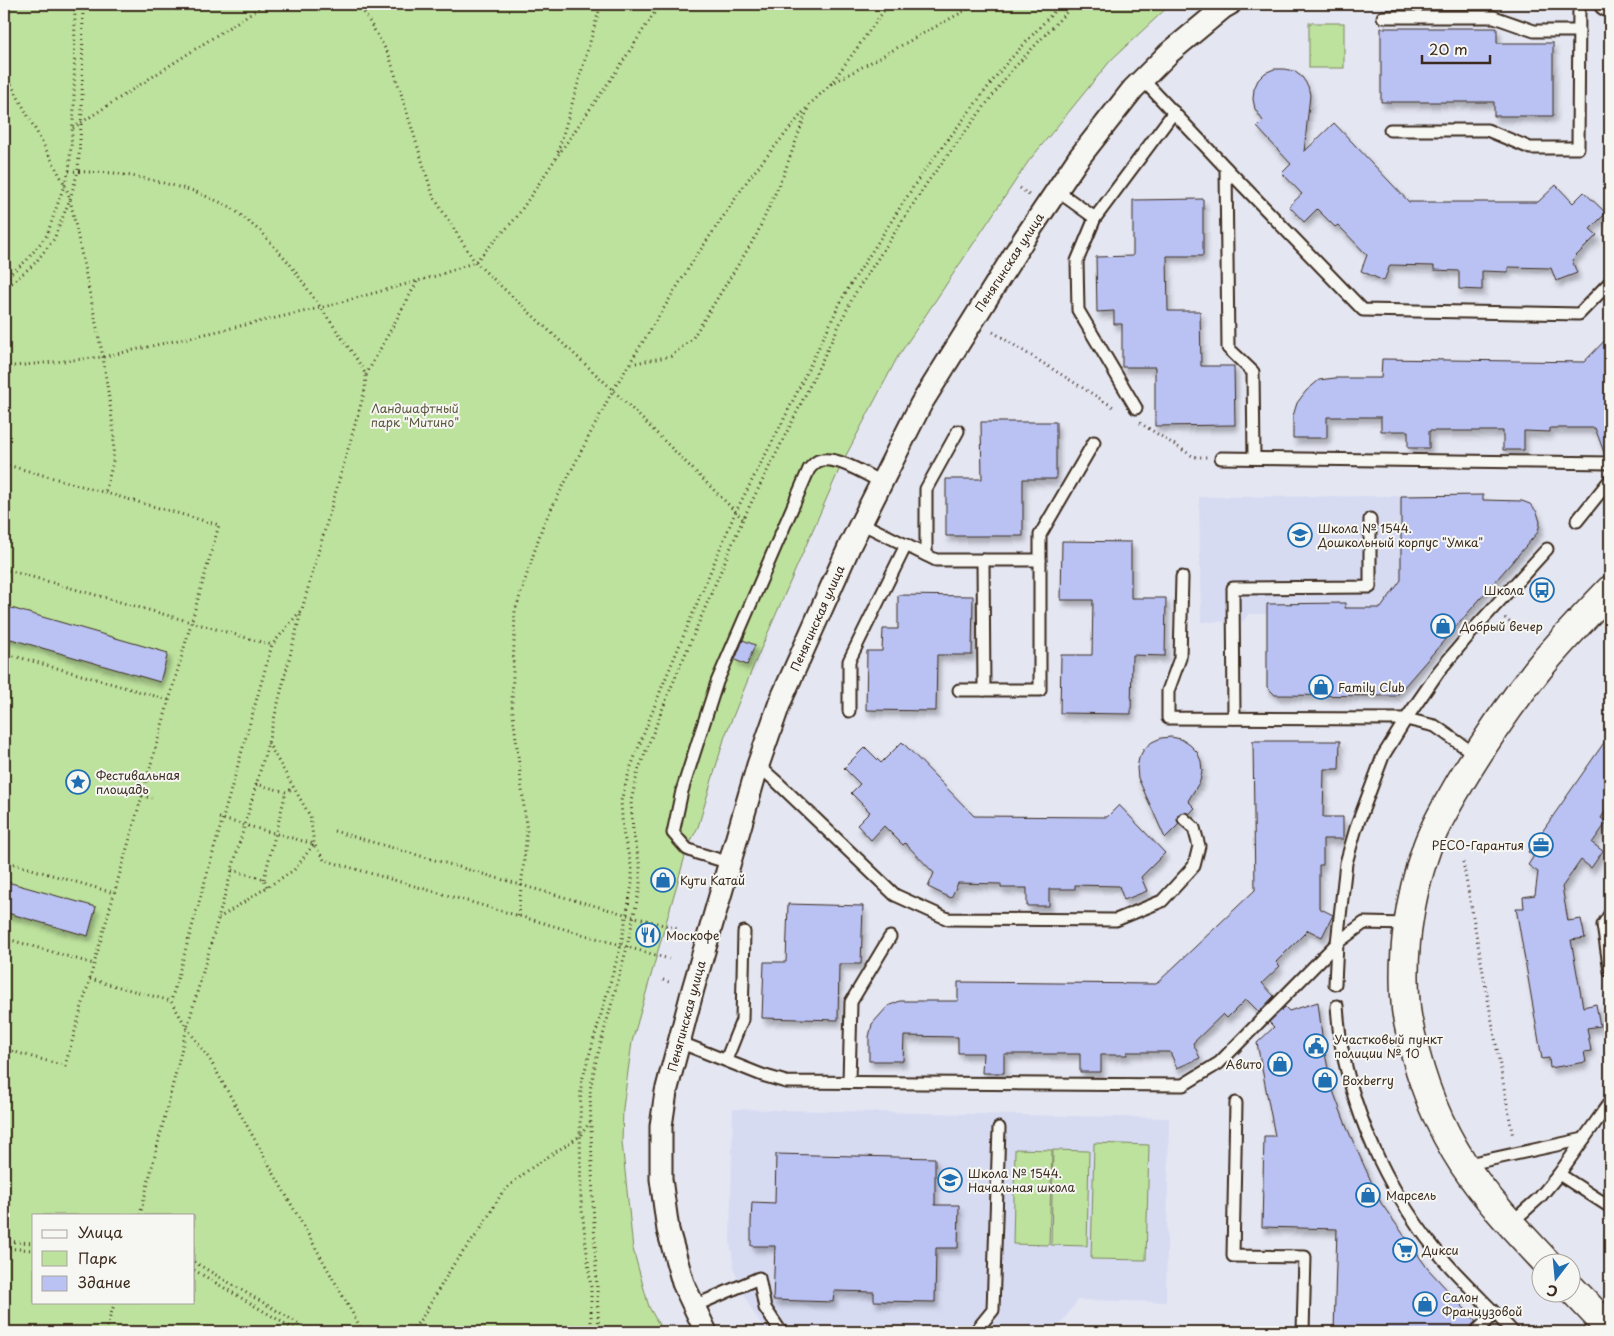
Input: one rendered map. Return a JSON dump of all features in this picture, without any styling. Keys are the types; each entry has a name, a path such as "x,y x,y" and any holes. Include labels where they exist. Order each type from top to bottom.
{"main road":[{"path":"1538,1254 1510,1224 1464,1165 1445,1132 1428,1096 1416,1058 1406,1009 1405,975 1408,924 1416,883 1428,845 1451,798 1476,755 1540,667 1610,590"},
{"path":"1582,1300 1610,1329"}],"street":[{"name":"Пенягинская улица","path":"706,1332 683,1283 668,1230 661,1179 661,1126 666,1092 679,1042 758,765 780,702 861,523 921,404 997,280 1078,159 1133,89 1169,53 1230,4"},
{"path":"1604,4 1610,7"}],"lane":[{"path":"1390,130 1487,130 1530,148 1578,148 1579,4"},
{"path":"1383,17 1494,17 1534,31 1579,31"},
{"path":"1143,80 1363,310 1579,314 1610,282"},
{"path":"1136,408 1078,310 1077,261 1094,218 1174,112"},
{"path":"1226,168 1228,348 1253,372 1254,458"},
{"path":"1056,190 1094,218"},
{"path":"926,555 926,489 958,431"},
{"path":"959,690 1040,690 1040,535 1094,442"},
{"path":"1221,458 1610,463"},
{"path":"730,863 687,849 673,833 682,791 717,682 810,469 816,462 828,459 881,482"},
{"path":"1577,521 1610,480"},
{"path":"1234,718 1233,588 1370,587 1370,519"},
{"path":"861,523 936,560 1040,560"},
{"path":"849,711 849,661 906,545"},
{"path":"1335,984 1337,944 1346,863 1356,828 1382,756 1439,671 1474,629 1547,549"},
{"path":"983,560 984,690"},
{"path":"1182,577 1180,658 1168,692 1168,718 1406,719 1435,726 1476,755"},
{"path":"758,765 895,895 948,918 1116,920 1162,901 1194,866 1199,846 1194,828 1184,819"},
{"path":"1610,914 1603,925 1610,971"},
{"path":"679,1042 762,1075 786,1082 1183,1085 1219,1063 1337,944 1364,923 1408,924"},
{"path":"726,1060 742,1020 744,932"},
{"path":"849,1082 851,1002 890,937"},
{"path":"1337,1006 1341,1043 1352,1088 1367,1133 1385,1171 1409,1214 1445,1261 1513,1332"},
{"path":"1510,1224 1540,1197 1560,1174 1610,1102"},
{"path":"1236,1103 1233,1256 1305,1257 1303,1332"},
{"path":"975,1332 994,1310 999,1128"},
{"path":"1464,1165 1584,1139"},
{"path":"1560,1174 1610,1207"},
{"path":"694,1306 759,1278 765,1308 781,1332"},
{"path":"1476,1332 1495,1313"}],"path":[{"path":"4,279 27,260 47,235 69,171 74,108 76,4"},
{"path":"4,290 35,263 54,239 70,200 78,171 81,123 83,4"},
{"path":"72,128 265,4"},
{"path":"358,4 389,56 433,196 475,262 614,390 742,519"},
{"path":"558,155 601,4"},
{"path":"4,367 103,357 320,308 475,262 516,218 660,4"},
{"path":"518,916 527,832 512,705 515,611 543,525 614,390 693,261 750,177 809,105 830,85 889,4"},
{"path":"830,85 978,4"},
{"path":"4,71 65,185 70,200 103,357 114,433 113,462 105,493"},
{"path":"630,364 671,356 692,340 756,236 782,176 809,105"},
{"path":"69,171 114,173 148,179 194,191 231,208 261,232 290,264 366,375"},
{"path":"140,1214 187,1028 268,743 302,609 365,390 366,375 419,280"},
{"path":"993,332 1118,410"},
{"path":"1135,420 1194,457 1221,458"},
{"path":"4,464 219,525 65,1066 4,1049"},
{"path":"4,569 272,645"},
{"path":"171,1001 221,818 272,645 302,609"},
{"path":"1506,619 1517,629"},
{"path":"4,652 169,700"},
{"path":"268,743 310,816 314,844 324,860 669,959"},
{"path":"256,784 286,792 294,788"},
{"path":"268,887 264,879 286,792"},
{"path":"142,796 152,798"},
{"path":"221,818 314,844"},
{"path":"334,831 678,929"},
{"path":"218,918 294,870 314,844"},
{"path":"4,861 114,893"},
{"path":"1463,862 1517,1154"},
{"path":"232,870 264,879"},
{"path":"4,938 94,964"},
{"path":"90,979 171,1001 215,1068 362,1332"},
{"path":"411,1332 423,1316 455,1262 479,1232 503,1191 531,1168 580,1136 591,1122"},
{"path":"4,1241 32,1243"},
{"path":"4,1248 32,1250"},
{"path":"195,1263 313,1332"},
{"path":"195,1271 299,1332"},
{"path":"105,1332 114,1304"}],"shaded area":[{"name":"Школа № 1544. Дошкольный корпус \"Умка\"","path":"1401,496 1401,573 1406,574 1381,608 1345,608 1345,603 1267,604 1267,614 1248,614 1244,621 1201,622 1199,497"},
{"name":"Школа № 1544. Начальная школа","path":"733,1109 1169,1118 1166,1302 1078,1300 1055,1332 767,1332 751,1309 734,1270 730,1241"}],"green space":[{"name":"Ландшафтный парк \"Митино\"","path":"4,4 1171,4 1111,60 1028,162 897,358 842,463 725,736 698,827 687,849 632,1042 623,1108 622,1142 633,1249 649,1307 663,1332 4,1332"},
{"path":"1309,23 1344,23 1344,68 1309,68"},
{"path":"1094,1143 1149,1145 1146,1260 1091,1259"},
{"path":"1015,1149 1052,1150 1049,1245 1013,1244"},
{"path":"1053,1150 1089,1151 1087,1246 1051,1245"}],"building":[{"path":"1381,28 1497,28 1497,43 1553,43 1553,116 1494,116 1494,102 1381,102"},
{"path":"1274,69 1294,71 1302,77 1308,86 1310,95 1304,152 1334,123 1409,202 1538,202 1556,185 1573,203 1584,192 1606,213 1590,229 1597,235 1572,260 1577,273 1556,281 1551,268 1508,267 1508,272 1482,271 1482,290 1459,289 1459,271 1434,270 1434,266 1390,265 1384,281 1361,271 1367,255 1338,225 1335,227 1317,209 1304,222 1289,206 1302,194 1282,173 1291,164 1257,127 1263,121 1255,109 1253,99 1254,89 1258,80 1265,73"},
{"path":"1203,199 1203,256 1167,256 1168,311 1200,311 1201,366 1234,366 1235,425 1155,426 1155,367 1122,367 1122,324 1114,324 1114,311 1097,312 1096,257 1133,256 1133,200"},
{"path":"1610,335 1610,456 1605,455 1595,428 1550,428 1550,432 1524,431 1524,450 1503,450 1503,431 1429,431 1429,448 1408,448 1408,431 1381,431 1381,417 1327,417 1327,438 1293,438 1293,416 1297,403 1306,391 1319,380 1381,378 1382,359 1584,362"},
{"path":"981,422 1056,422 1056,479 1023,479 1023,536 946,536 946,479 982,479"},
{"path":"1483,495 1483,500 1522,501 1530,504 1537,512 1540,522 1538,532 1396,696 1275,695 1267,687 1267,604 1345,603 1345,608 1381,608 1401,580 1401,496"},
{"path":"1062,541 1131,542 1131,598 1166,598 1165,656 1132,655 1131,714 1060,713 1061,655 1092,655 1093,600 1061,600"},
{"path":"898,595 973,596 972,655 937,655 936,711 866,710 867,651 882,651 883,629 898,629"},
{"path":"4,606 168,653 160,682 4,637"},
{"path":"743,640 755,645 747,665 735,660"},
{"path":"1610,734 1610,803 1601,818 1607,822 1592,843 1603,851 1591,868 1581,860 1562,887 1568,921 1581,919 1585,938 1571,940 1583,1007 1596,1004 1600,1026 1587,1028 1591,1051 1584,1052 1586,1062 1550,1068 1549,1058 1542,1059 1516,908 1524,908 1523,897 1535,895 1538,872 1528,865 1534,856 1528,852"},
{"path":"1161,738 1181,739 1197,752 1201,761 1202,771 1200,781 1188,801 1195,808 1189,814 1185,812 1179,814 1177,818 1179,824 1165,838 1138,778 1137,768 1139,758 1144,749 1152,742"},
{"path":"1253,741 1340,741 1339,769 1324,769 1323,817 1343,817 1343,839 1323,839 1323,865 1319,865 1319,908 1333,915 1322,937 1308,930 1276,962 1280,966 1262,983 1274,996 1259,1012 1246,999 1227,1018 1223,1014 1193,1043 1200,1058 1177,1068 1170,1052 1127,1052 1127,1055 1101,1055 1101,1072 1080,1072 1080,1054 1004,1054 1004,1073 982,1073 983,1053 958,1053 958,1037 904,1036 903,1061 869,1061 869,1037 872,1024 888,1006 900,1001 958,1001 958,982 1156,984 1255,890"},
{"path":"902,742 974,816 1107,817 1119,805 1165,853 1141,877 1147,891 1124,900 1119,886 1075,885 1075,889 1049,889 1049,906 1027,906 1027,888 1001,888 1001,884 958,883 951,898 928,887 934,873 905,843 903,845 884,826 871,840 857,825 870,812 851,793 860,784 844,768 865,747 881,763"},
{"path":"4,881 96,907 88,936 4,912"},
{"path":"788,904 863,906 861,964 839,964 838,1020 762,1018 764,962 786,962"},
{"path":"1318,1002 1323,1044 1332,1088 1347,1128 1381,1203 1428,1269 1476,1321 1470,1327 1469,1332 1334,1332 1337,1229 1262,1227 1264,1136 1275,1136 1257,1043 1274,1027 1269,1022 1285,1007 1289,1011"},
{"path":"776,1154 935,1158 935,1205 959,1205 958,1248 936,1248 935,1302 874,1301 874,1292 834,1291 833,1302 773,1300 775,1246 751,1246 751,1223 752,1202 775,1203"}],"place":[{"name":"Школа № 1544. Дошкольный корпус \"Умка\"","path":"1300,535"},
{"name":"Школа","path":"1542,590"},
{"name":"Добрый вечер","path":"1443,626"},
{"name":"Family Club","path":"1321,687"},
{"name":"Фестивальная площадь","path":"78,782"},
{"name":"РЕСО-Гарантия","path":"1541,845"},
{"name":"Кути Катай","path":"663,880"},
{"name":"Москофе","path":"648,935"},
{"name":"Участковый пункт полиции № 10","path":"1316,1046"},
{"name":"Авито","path":"1280,1064"},
{"name":"Boxberry","path":"1325,1080"},
{"name":"Школа № 1544. Начальная школа","path":"950,1180"},
{"name":"Марсель","path":"1368,1195"},
{"name":"Дикси","path":"1405,1250"},
{"name":"Салон Французовой","path":"1425,1304"}]}
